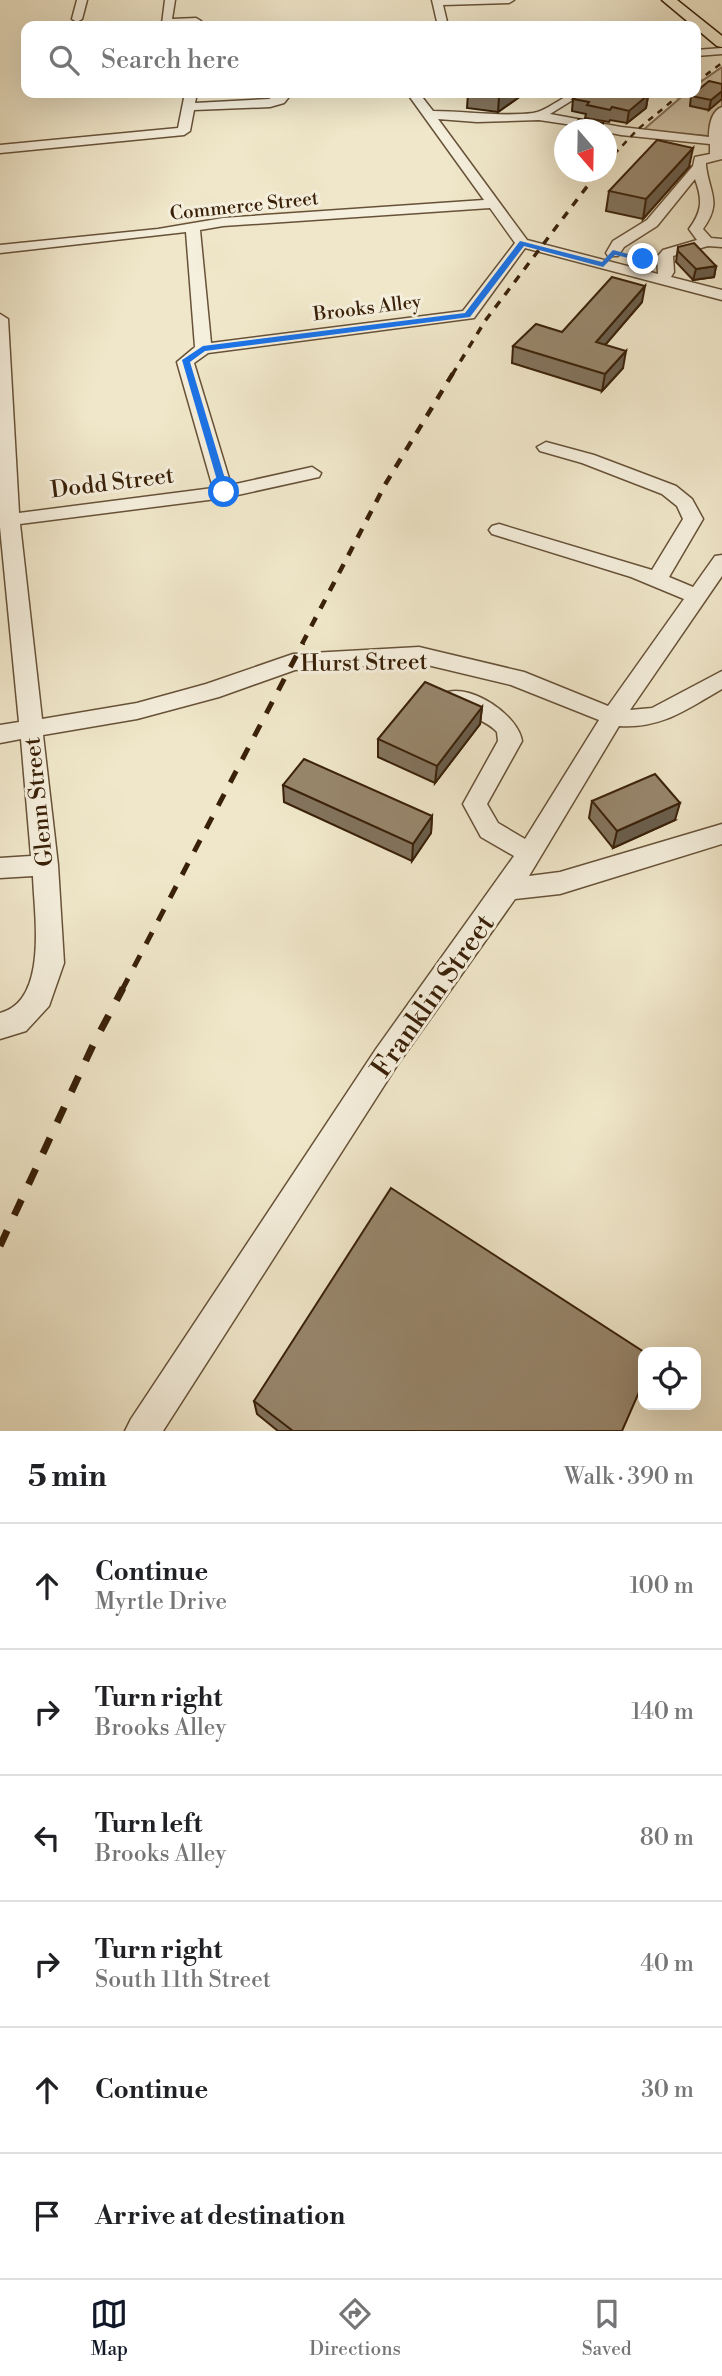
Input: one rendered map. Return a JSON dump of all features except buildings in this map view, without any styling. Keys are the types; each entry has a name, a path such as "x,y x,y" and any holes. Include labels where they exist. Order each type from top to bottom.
{"main road":[{"path":"669,0 693,21"},
{"path":"701,28 721,45"}],"street":[{"path":"77,19 82,0"},
{"path":"166,21 170,0"},
{"path":"442,21 437,1 509,0"},
{"path":"176,21 196,19"},
{"path":"701,43 721,45"},
{"path":"701,51 721,45"},
{"path":"0,149 184,131 190,98"},
{"path":"189,107 270,103 282,98"},
{"path":"417,98 522,243 608,259 661,279 721,292"},
{"path":"540,117 570,98"},
{"path":"696,162 720,162 715,127 722,111"},
{"path":"429,115 477,118 540,117 621,131 716,141"},
{"path":"659,149 665,136"},
{"path":"608,259 618,244 652,223 696,162"},
{"path":"696,162 707,189 708,211 696,229 701,239 715,242"},
{"name":"Commerce Street","path":"0,249 193,228 223,222 492,205"},
{"path":"193,228 203,349"},
{"path":"642,230 666,255 667,272 661,279"},
{"path":"608,259 643,259 715,242"},
{"name":"Brooks Alley","path":"224,492 185,362 203,349 467,315 522,243"},
{"name":"Glenn Street","path":"0,320 5,520 45,865 50,963 39,997 8,1024"},
{"path":"547,446 669,490 685,503 693,519 686,534 669,555 657,581"},
{"name":"Dodd Street","path":"5,520 224,492 312,473"},
{"path":"499,530 603,560 698,597"},
{"name":"Franklin Street","path":"143,1431 386,1058 507,889 613,717 722,561"},
{"name":"Hurst Street","path":"0,734 137,711 211,691 293,662 419,655 516,678 613,717"},
{"path":"613,717 651,717 722,679"},
{"path":"447,694 503,721 510,732 510,741 475,804 482,824 494,836 530,852"},
{"path":"507,889 560,883 722,834"},
{"path":"0,868 45,865"}],"shaded area":[{"path":"722,67 722,137 642,131 680,98 701,98 701,82"}],"railway":[{"path":"701,78 722,63"},
{"path":"617,151 638,129 676,98"},
{"path":"452,375 485,321 590,182"},
{"path":"302,644 386,483 453,373"},
{"path":"122,990 303,643"},
{"path":"0,1246 93,1045 123,988"}],"route":[{"path":"224,492 185,362 203,349 467,315 522,243 603,265 613,253 643,259"}]}
